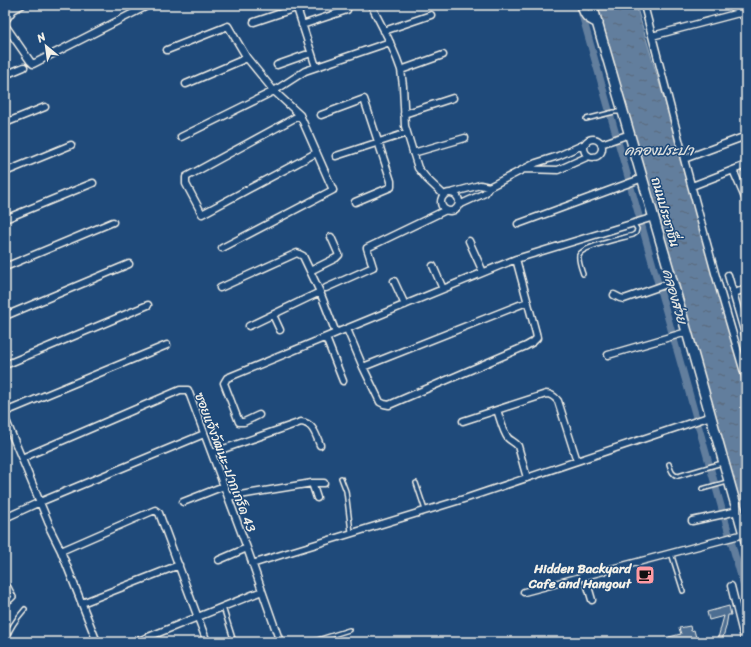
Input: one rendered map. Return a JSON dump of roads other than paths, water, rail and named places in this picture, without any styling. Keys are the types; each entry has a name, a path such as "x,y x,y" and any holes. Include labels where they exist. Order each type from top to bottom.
{"street":[{"path":"5,21 13,10 22,5"},
{"path":"5,25 33,64 149,5"},
{"path":"371,5 390,42 401,70 405,126 418,168 444,195"},
{"path":"582,5 584,14 587,18 598,23"},
{"name":"ถนนประชาชื่น","path":"592,5 598,23 619,112 742,537"},
{"path":"644,5 715,273 746,379"},
{"path":"254,22 296,6 316,67"},
{"path":"739,13 738,10 740,7 746,6"},
{"path":"302,25 347,10"},
{"path":"652,36 739,13 744,16 746,15"},
{"path":"384,31 431,15"},
{"path":"167,50 228,26 247,58 274,91 300,115 333,190 222,248"},
{"path":"181,137 274,91 305,71 390,42"},
{"path":"277,65 311,53"},
{"path":"401,70 443,55"},
{"path":"186,84 247,58"},
{"path":"5,75 24,67"},
{"path":"404,114 453,98"},
{"path":"321,116 364,99 391,181 391,187 355,202"},
{"path":"5,123 45,107"},
{"path":"300,115 186,176 186,184 202,214 316,153"},
{"path":"336,156 407,133"},
{"path":"601,144 626,135"},
{"path":"684,159 746,136"},
{"path":"413,153 465,138"},
{"path":"326,288 373,267 367,248 446,210 455,210 459,205 485,193 489,187 536,163 558,156 585,144 592,139 601,144"},
{"path":"585,144 584,150 589,156"},
{"path":"524,169 558,170 589,156 595,156 602,148 601,144"},
{"path":"5,172 71,145"},
{"path":"692,186 746,165"},
{"path":"733,170 746,200"},
{"path":"518,224 639,180"},
{"path":"5,219 93,183"},
{"path":"446,210 441,203 444,195 480,185 489,187"},
{"path":"451,193 457,196 459,205"},
{"path":"258,415 244,422 239,422 224,383 227,378 516,259 650,218"},
{"path":"5,268 113,222"},
{"path":"310,271 339,255 331,238"},
{"path":"470,241 483,272"},
{"path":"220,288 296,254 303,256 320,292 336,333"},
{"path":"347,328 363,367 380,402 389,405 534,342 537,338 536,333 516,259"},
{"path":"5,316 129,264"},
{"path":"433,266 443,289"},
{"path":"728,275 746,338"},
{"path":"394,281 405,305"},
{"path":"614,295 624,299 669,283"},
{"path":"734,294 746,290"},
{"path":"249,326 320,292"},
{"path":"363,367 527,302"},
{"path":"5,365 148,305"},
{"path":"272,315 280,330"},
{"path":"608,354 684,333"},
{"path":"326,338 344,381"},
{"path":"5,412 167,345"},
{"name":"ซอยแจ้งวัฒนะ-ปากเกร็ด 43","path":"22,458 180,390 188,390 247,548 280,642"},
{"path":"463,421 549,394 554,396 558,401 577,461"},
{"path":"497,410 505,433 509,439 515,442 518,446 527,478"},
{"path":"252,564 426,511 707,417"},
{"path":"5,418 49,526 61,551 97,642"},
{"path":"212,453 301,422 306,422 313,429 320,445"},
{"path":"5,518 204,434"},
{"path":"228,497 324,482"},
{"path":"312,483 317,498"},
{"path":"183,502 224,486"},
{"path":"61,551 155,510 159,513 207,642"},
{"path":"692,521 734,512"},
{"path":"524,592 726,539 742,537"},
{"path":"218,560 247,548"},
{"path":"82,603 179,565"},
{"path":"585,576 592,600"},
{"path":"731,586 745,642"},
{"path":"136,642 262,591"}],"lane":[{"path":"586,119 619,112"},
{"path":"583,274 579,260 579,254 582,251 634,235 637,229 634,223"},
{"path":"669,464 672,473 675,476 678,476 720,463"},
{"path":"341,478 346,491 352,533"},
{"path":"702,489 725,482"},
{"path":"416,483 426,511"},
{"path":"671,553 683,591"},
{"path":"5,586 9,587 14,597 5,603"},
{"path":"223,607 234,642"},
{"path":"6,642 6,639 24,609"},
{"path":"311,642 350,630"}],"water":[{"name":"คลองประปา","path":"597,5 636,5 682,159 746,390 746,523"}],"waterway":[{"name":"คลองส่วย","path":"581,11 746,594"}],"place":[{"name":"Hidden Backyard Cafe and Hangout","path":"645,575"}]}
